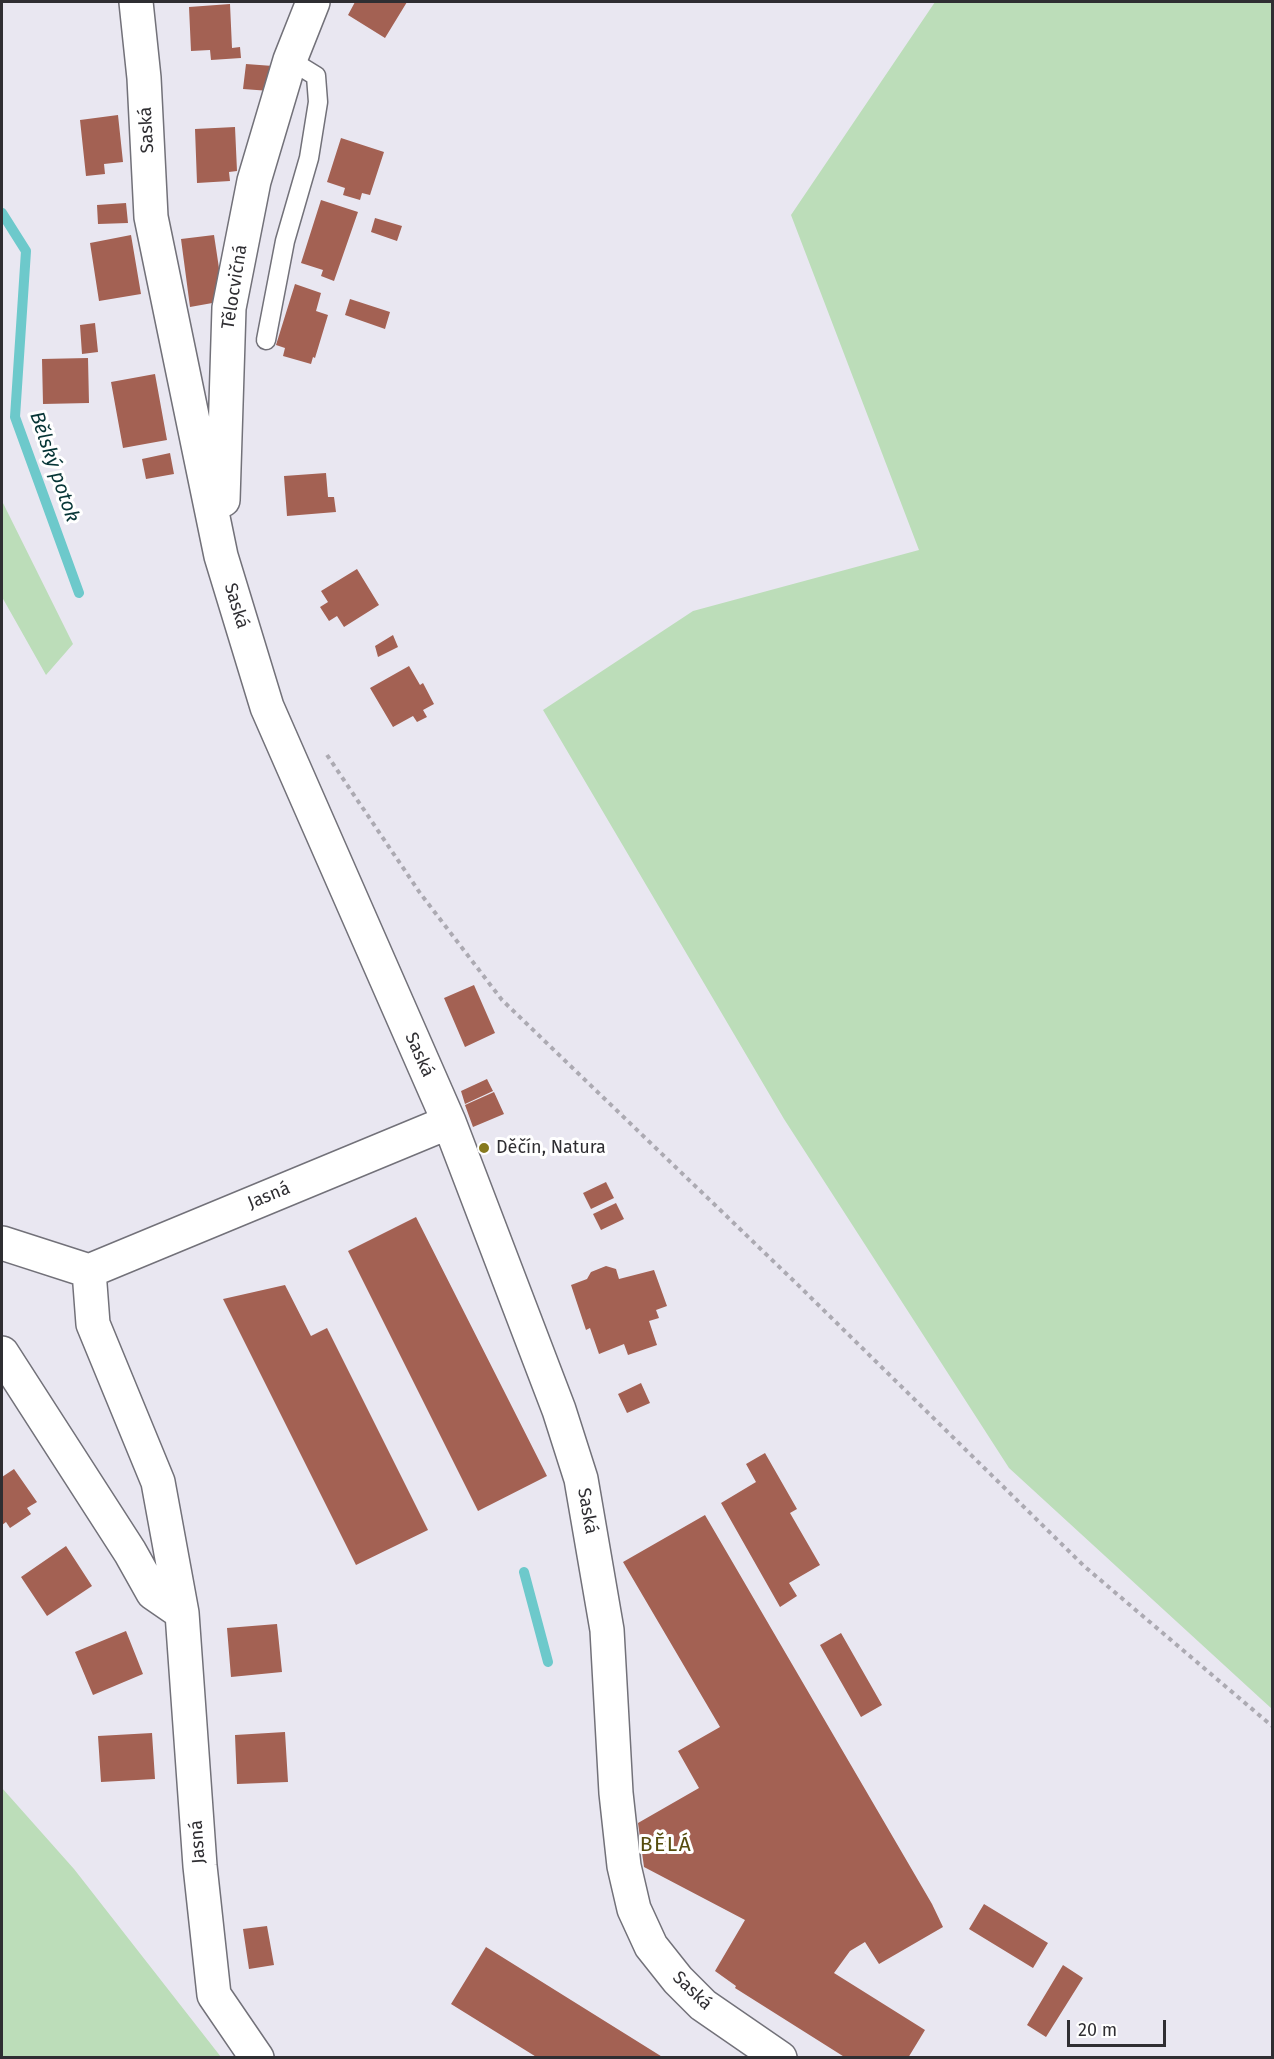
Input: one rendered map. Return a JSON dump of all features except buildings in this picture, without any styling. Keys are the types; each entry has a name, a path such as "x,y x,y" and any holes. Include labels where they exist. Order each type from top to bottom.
{"street":[{"name":"Saská","path":"136,2 144,78 151,217 221,556 267,707 449,1122 559,1410 581,1479 607,1630 616,1793 624,1866 634,1909 651,1946 678,1980 703,2005 780,2058"},
{"name":"Tělocvičná","path":"221,556 229,308 254,182 290,60 313,2"},
{"name":"Jasná","path":"257,2058 214,1995 200,1866 182,1613 158,1482 93,1324 89,1271 449,1122"},
{"path":"2,1243 89,1271"},
{"path":"2,1353 124,1543 153,1593 182,1613"}],"lane":[{"path":"266,340 285,241 309,158 318,102 316,76 290,60"}],"path":[{"path":"322,748 420,893 502,1000 796,1283 1084,1566 1272,1726"}],"green space":[{"path":"935,2 1272,2 1272,1709 1009,1468 784,1119 543,710 693,611 919,550 791,215"},
{"path":"2,501 73,644 46,675 2,597"},
{"path":"2,1788 74,1869 221,2057 2,2057"}],"waterway":[{"name":"Bělský potok","path":"2,213 26,251 15,417 79,593"},
{"name":"Bělský potok","path":"524,1572 548,1662"}],"place":[{"name":"Děčín, Natura","path":"484,1148"}],"district":[{"name":"BĚLÁ","path":"666,1845"}]}
